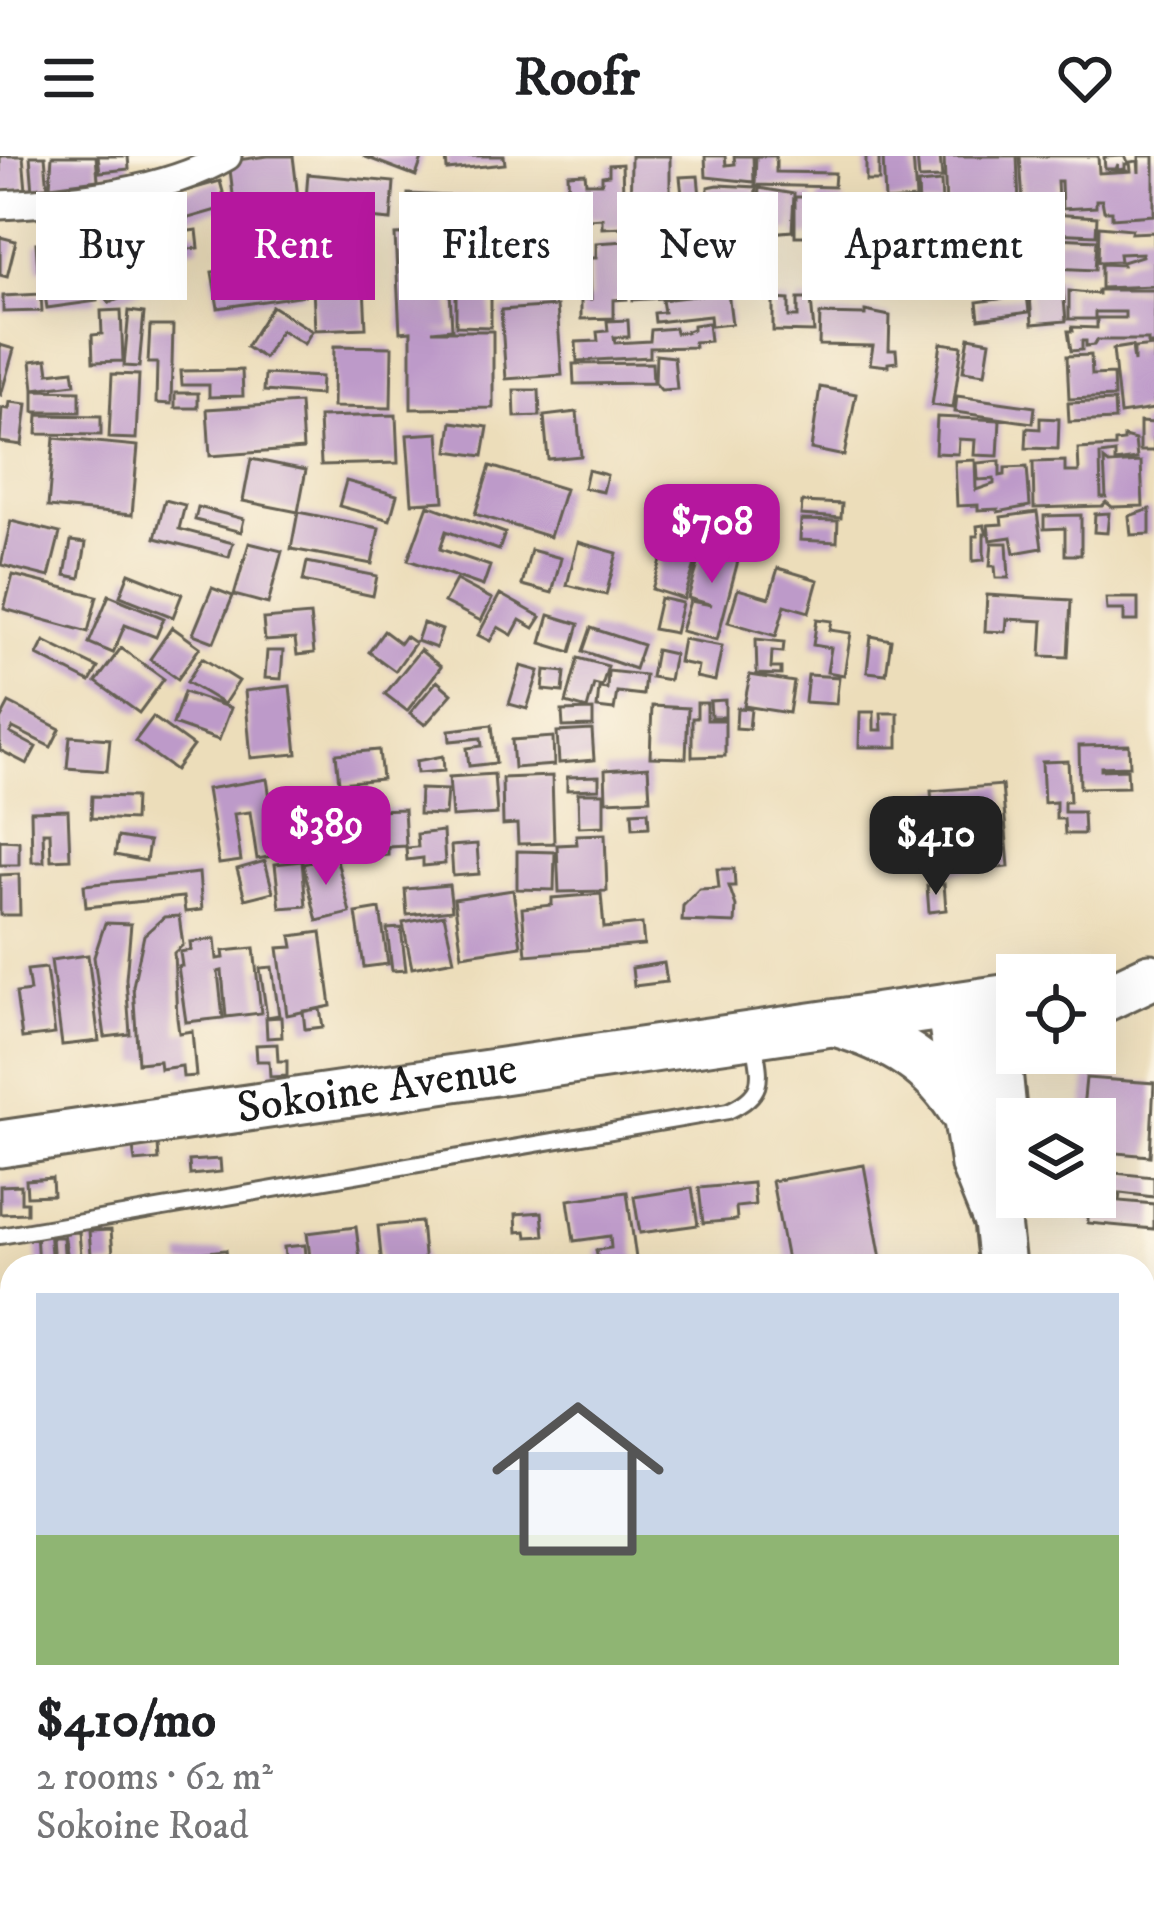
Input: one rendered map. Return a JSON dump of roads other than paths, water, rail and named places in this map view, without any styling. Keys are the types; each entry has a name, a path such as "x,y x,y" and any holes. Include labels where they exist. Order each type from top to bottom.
{"main road":[{"path":"1116,982 1152,977"},
{"path":"1116,993 1152,977"},
{"path":"986,1001 985,1114 1008,1160 1000,1244"},
{"name":"Sokoine Avenue","path":"0,1144 986,1001"},
{"path":"835,1023 889,1041 913,1055 952,1094 985,1114"},
{"path":"985,1114 1018,1074"}],"street":[{"path":"0,205 71,200 176,178 227,156"}],"lane":[{"path":"0,1236 728,1111 750,1101 760,1081 753,1034"}]}
